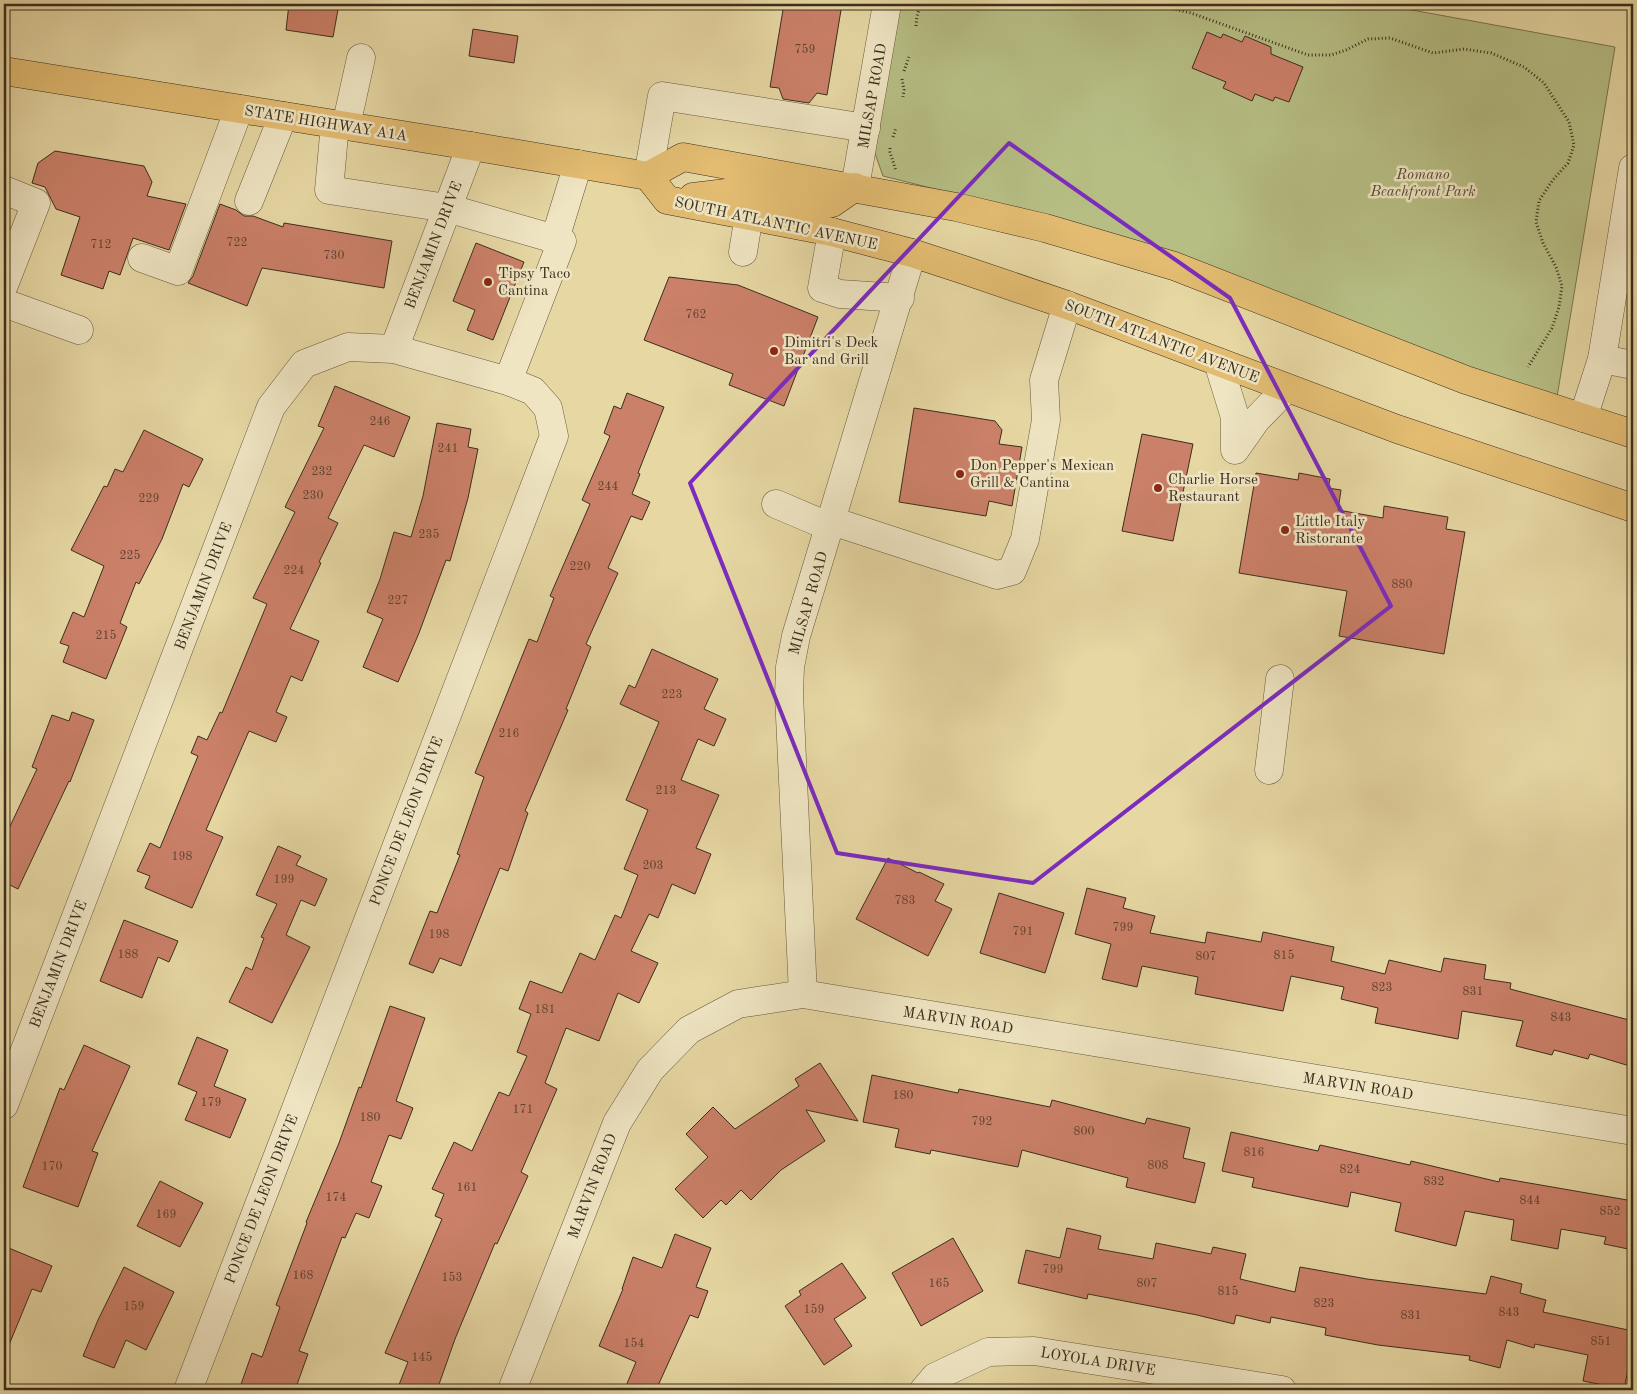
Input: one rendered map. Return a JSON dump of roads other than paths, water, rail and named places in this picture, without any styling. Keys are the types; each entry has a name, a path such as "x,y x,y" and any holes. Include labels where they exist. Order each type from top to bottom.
{"main road":[{"name":"STATE HIGHWAY A1A","path":"4,71 648,176"},
{"path":"648,176 683,157 855,187 956,207 1045,228 1174,266 1466,380 1633,434"},
{"name":"SOUTH ATLANTIC AVENUE","path":"648,176 667,200 832,232 912,254 1067,305 1448,446 1633,508"},
{"path":"667,200 743,191 821,205 832,203 855,187"}],"street":[{"name":"MILSAP ROAD","path":"855,187 887,4"},
{"path":"361,58 340,125 329,190 447,208 562,241 508,381"},
{"path":"648,176 662,96 866,128"},
{"path":"142,258 178,271 239,109"},
{"path":"249,201 283,116"},
{"name":"BENJAMIN DRIVE","path":"4,1105 271,407 304,364 348,347 394,350 471,146"},
{"path":"555,239 578,164"},
{"path":"1584,418 1602,359 1633,168"},
{"path":"4,190 36,203 4,285"},
{"path":"743,252 749,215"},
{"path":"832,232 822,288 840,294 900,298"},
{"name":"MILSAP ROAD","path":"803,994 789,695 790,667 796,636 912,254"},
{"path":"4,303 79,330"},
{"path":"776,504 831,524 997,575 1012,571 1024,538 1046,420 1044,380 1067,305"},
{"name":"PONCE DE LEON DRIVE","path":"188,1390 554,436 548,408 533,391 508,381 394,350"},
{"path":"1602,359 1633,365"},
{"path":"1218,362 1235,417 1234,450 1256,420 1287,388"},
{"path":"1269,770 1280,679"},
{"name":"MARVIN ROAD","path":"512,1390 617,1123 650,1070 689,1030 738,1004 803,994 1633,1131"},
{"name":"LOYOLA DRIVE","path":"924,1390 935,1377 988,1352 1034,1351 1233,1386 1282,1390"}],"place":[{"name":"Tipsy Taco Cantina","path":"488,282"},
{"name":"Dimitri's Deck Bar and Grill","path":"774,351"},
{"name":"Don Pepper's Mexican Grill & Cantina","path":"960,474"},
{"name":"Charlie Horse Restaurant","path":"1158,488"},
{"name":"Little Italy Ristorante","path":"1285,530"}],"park label":[{"name":"Romano Beachfront Park","path":"1423,182"}]}
